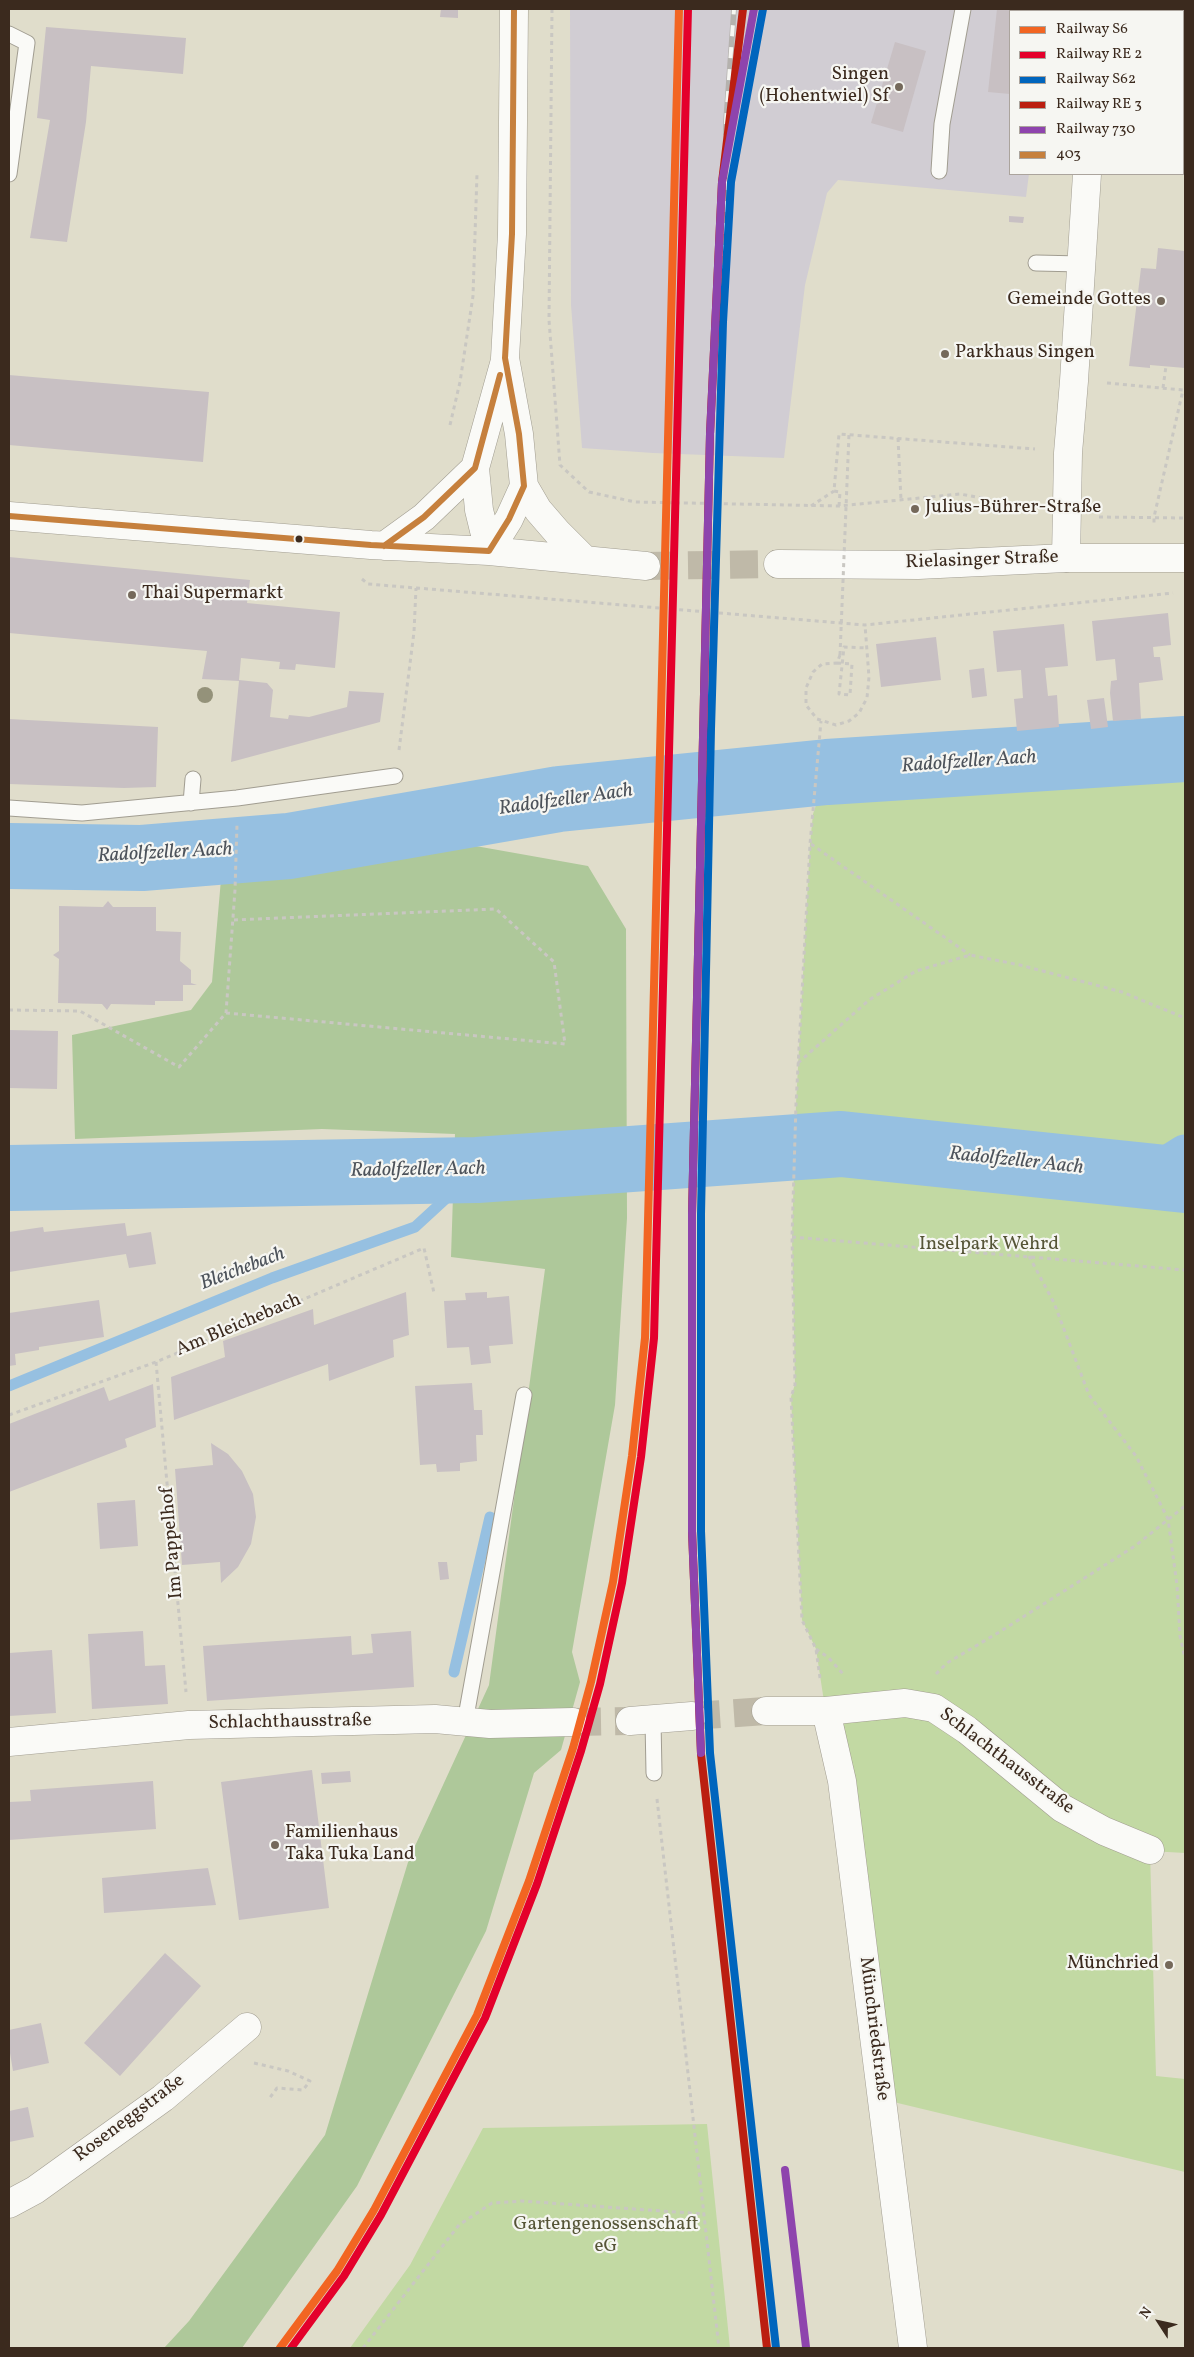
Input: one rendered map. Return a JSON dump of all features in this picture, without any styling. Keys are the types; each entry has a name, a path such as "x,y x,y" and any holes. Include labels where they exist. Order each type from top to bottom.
{"street":[{"path":"489,551 479,510 475,468 505,358 512,234 514,9"},
{"path":"1066,558 1068,453 1087,175"},
{"path":"505,358 518,434 524,486 538,510 584,560"},
{"path":"384,546 424,517 475,468"},
{"path":"489,551 508,519 524,486"},
{"path":"9,516 384,546 489,551 646,566"},
{"name":"Rielasinger Straße","path":"778,564 918,565 1066,558 1185,558"},
{"name":"Schlachthausstraße","path":"766,1711 826,1712 905,1703 934,1708 967,1730 1062,1808 1104,1831 1150,1850"},
{"name":"Münchriedstraße","path":"826,1712 842,1781 913,2348"},
{"path":"641,1721 692,1716"},
{"name":"Schlachthausstraße","path":"9,1742 189,1725 435,1719 490,1724 573,1722"},
{"name":"Roseneggstraße","path":"9,2204 35,2190 163,2098 247,2027"}],"lane":[{"path":"939,171 942,124 963,9"},
{"path":"9,34 27,43 9,174"},
{"path":"1036,263 1081,264"},
{"path":"9,808 82,813 191,803 395,776"},
{"path":"191,803 193,779"},
{"path":"465,1722 524,1395"},
{"path":"641,1721 654,1773"}],"path":[{"path":"552,9 549,320 560,465 589,492 636,502 810,507 839,506 960,494 1067,515 1185,519"},
{"path":"449,430 460,382 473,296 477,170"},
{"path":"1163,388 1166,366"},
{"path":"1074,381 1183,390 1154,517"},
{"path":"834,491 839,434 1068,453"},
{"path":"837,662 840,655 849,434"},
{"path":"898,438 901,500"},
{"path":"810,507 834,491 840,492 839,506"},
{"path":"368,584 865,625 1153,597 1177,593"},
{"path":"395,776 414,632 416,588"},
{"path":"865,625 867,648 869,678 867,698 860,713 849,721 836,725 820,721 806,705 806,688 813,672 822,664 837,662 844,663 852,664 850,695 839,694 842,666 843,656 844,647 867,648"},
{"path":"820,721 810,844 796,1104 792,1237 795,1384 791,1397 802,1620 816,1648 826,1712"},
{"path":"9,1010 80,1011 179,1067 226,1013 235,890 237,831"},
{"path":"810,844 970,955 1020,965 1122,992 1185,1018"},
{"path":"226,1013 565,1044 554,962 496,909 233,920"},
{"path":"798,1063 870,1000 916,971 970,955"},
{"path":"792,1237 1185,1270"},
{"name":"Am Bleichebach","path":"9,1415 156,1362 424,1248 434,1293"},
{"path":"1029,1256 1054,1303 1089,1395 1136,1456 1168,1519 1177,1585 1180,1636 1185,1659"},
{"name":"Im Pappelhof","path":"156,1362 189,1725"},
{"path":"905,1703 947,1663 1135,1546 1185,1506"},
{"path":"654,1773 719,2348"},
{"path":"214,2053 288,2071 310,2081 303,2090 277,2088 269,2099"},
{"path":"363,2348 459,2225 492,2203 522,2201 704,2214"}],"shaded area":[{"path":"570,9 1049,9 1009,10 1009,175 1029,175 1026,197 838,180 827,193 805,285 784,458 582,448 571,305"}],"green space":[{"name":"Inselpark Wehrd","path":"1185,749 1185,1853 1150,1851 1156,2076 1185,2079 1185,2172 881,2099 842,1781 823,1695 816,1649 802,1620 791,1397 795,1384 792,1237 796,1104 810,844 813,814 827,772"},
{"path":"453,842 588,866 626,929 627,1218 615,1405 572,1652 580,1682 561,1750 534,1773 486,1931 357,2186 242,2348 164,2348 189,2321 325,2135 409,1859 489,1685 545,1269 451,1257 455,1134 322,1129 75,1139 72,1035 191,1010 212,982 222,868"},
{"name":"Gartengenossenschaft eG","path":"707,2124 730,2348 350,2348 410,2265 483,2128"}],"building":[{"path":"441,9 458,9 458,18 440,17"},
{"path":"997,9 1031,9 1009,10 1009,94 988,92"},
{"path":"1185,9 1185,112 1184,10 1157,10"},
{"path":"46,27 186,38 183,74 91,66 86,122 67,242 30,238 50,120 37,118"},
{"name":"Singen (Hohentwiel) Sf","path":"895,42 926,51 903,132 871,123"},
{"path":"1009,216 1024,217 1023,223 1009,222"},
{"name":"Gemeinde Gottes","path":"1158,248 1185,251 1185,368 1150,365 1150,368 1129,366 1141,268 1156,269"},
{"path":"9,375 209,392 203,462 9,445"},
{"path":"9,557 250,580 247,603 340,612 335,668 296,664 295,670 279,669 280,662 241,658 239,680 267,683 273,690 270,717 288,719 289,715 309,717 347,707 349,691 384,693 380,722 231,762 239,681 202,679 207,651 9,633"},
{"path":"1168,613 1171,645 1153,647 1154,657 1160,657 1163,680 1139,683 1141,719 1113,721 1110,693 1111,681 1117,680 1115,659 1096,661 1092,621"},
{"path":"1064,624 1068,666 1045,668 1048,696 1057,695 1059,727 1017,731 1014,699 1023,698 1021,670 997,672 993,631"},
{"path":"936,637 941,680 881,687 876,644"},
{"path":"984,668 987,696 972,698 969,670"},
{"path":"1104,698 1108,727 1091,729 1087,700"},
{"path":"9,719 158,727 156,787 124,788 9,784"},
{"path":"108,901 113,907 156,907 156,931 181,932 180,961 191,970 191,983 197,985 183,985 183,1001 155,1001 155,1005 111,1004 107,1010 102,1004 58,1003 59,959 53,955 59,951 59,906 103,907"},
{"path":"9,1030 58,1031 57,1089 9,1088"},
{"path":"125,1223 127,1236 151,1232 156,1264 129,1268 126,1254 9,1272 9,1232 43,1227 44,1232"},
{"path":"406,1292 409,1335 393,1340 394,1357 329,1381 328,1364 174,1420 171,1377 225,1357 223,1341 313,1309 314,1325"},
{"path":"487,1292 487,1298 509,1296 513,1344 489,1346 491,1363 471,1365 469,1347 447,1348 444,1301 466,1300 465,1293"},
{"path":"99,1300 104,1337 39,1347 39,1350 15,1354 16,1365 9,1366 9,1313"},
{"path":"472,1383 474,1410 482,1410 483,1435 476,1435 477,1461 460,1463 460,1471 437,1472 436,1464 420,1465 415,1386"},
{"path":"153,1384 156,1427 125,1439 127,1447 9,1492 9,1424 104,1387 109,1401"},
{"path":"211,1443 228,1454 242,1471 253,1494 256,1517 251,1544 238,1567 221,1583 220,1562 182,1565 175,1469 213,1465"},
{"path":"135,1500 138,1546 100,1549 97,1503"},
{"path":"438,1562 447,1562 449,1579 440,1580"},
{"path":"143,1631 145,1666 165,1665 168,1704 92,1709 88,1634"},
{"path":"411,1631 414,1687 207,1701 203,1646 351,1636 352,1655 373,1653 371,1634"},
{"path":"52,1650 56,1713 9,1716 9,1653"},
{"name":"Familienhaus Taka Tuka Land","path":"312,1770 329,1908 239,1920 221,1782"},
{"path":"350,1771 351,1782 322,1784 321,1773"},
{"path":"153,1781 156,1829 9,1840 9,1802 31,1801 30,1790"},
{"path":"208,1868 216,1905 104,1913 102,1878"},
{"path":"165,1953 201,1986 120,2076 84,2043"},
{"path":"41,2023 49,2063 13,2071 9,2047 9,2030"},
{"path":"28,2107 34,2137 9,2142 9,2111"}],"waterway":[{"name":"Radolfzeller Aach","path":"9,856 142,858 289,846 559,799 827,772 1185,749"},
{"name":"Radolfzeller Aach","path":"9,1178 477,1170 841,1144 1185,1180"},
{"path":"1150,1176 1185,1154"},
{"name":"Bleichebach","path":"9,1386 272,1278 415,1227 477,1170"},
{"path":"454,1672 490,1517"}],"tunnel":[{"path":"646,566 778,564"},
{"path":"692,1716 766,1711"},
{"path":"573,1722 630,1721"}],"railway":[{"path":"723,322 726,121 734,9"}],"rail line":[{"name":"S6","path":"280,2348 337,2271 374,2210 477,2015 529,1881 573,1748 591,1682 613,1582 632,1456 645,1338 679,9"},
{"name":"730","path":"701,1753 692,1531 692,1214 710,434 722,182 754,9"},
{"name":"S62","path":"763,9 731,182 723,322 711,729 701,1214 701,1531 710,1753 776,2348"},
{"name":"730","path":"785,2170 806,2347"}],"transit line":[{"name":"403","path":"9,516 371,545 489,551 509,519 524,486 519,434 505,358 512,234 514,9"},
{"path":"291,2348 344,2276 381,2215 485,2018 537,1884 581,1751 600,1684 622,1583 641,1457 654,1338 688,9"},
{"path":"743,9 722,182 710,434 692,1214 692,1531 701,1754 767,2348"},
{"name":"403","path":"384,546 424,517 475,468 500,375"}],"place":[{"name":"Singen (Hohentwiel) Sf","path":"899,87"},
{"name":"Gemeinde Gottes","path":"1161,301"},
{"name":"Parkhaus Singen","path":"945,354"},
{"name":"Julius-Bührer-Straße","path":"915,509"},
{"name":"Thai Supermarkt","path":"132,595"},
{"name":"Familienhaus Taka Tuka Land","path":"275,1845"},
{"name":"Münchried","path":"1169,1965"}]}
